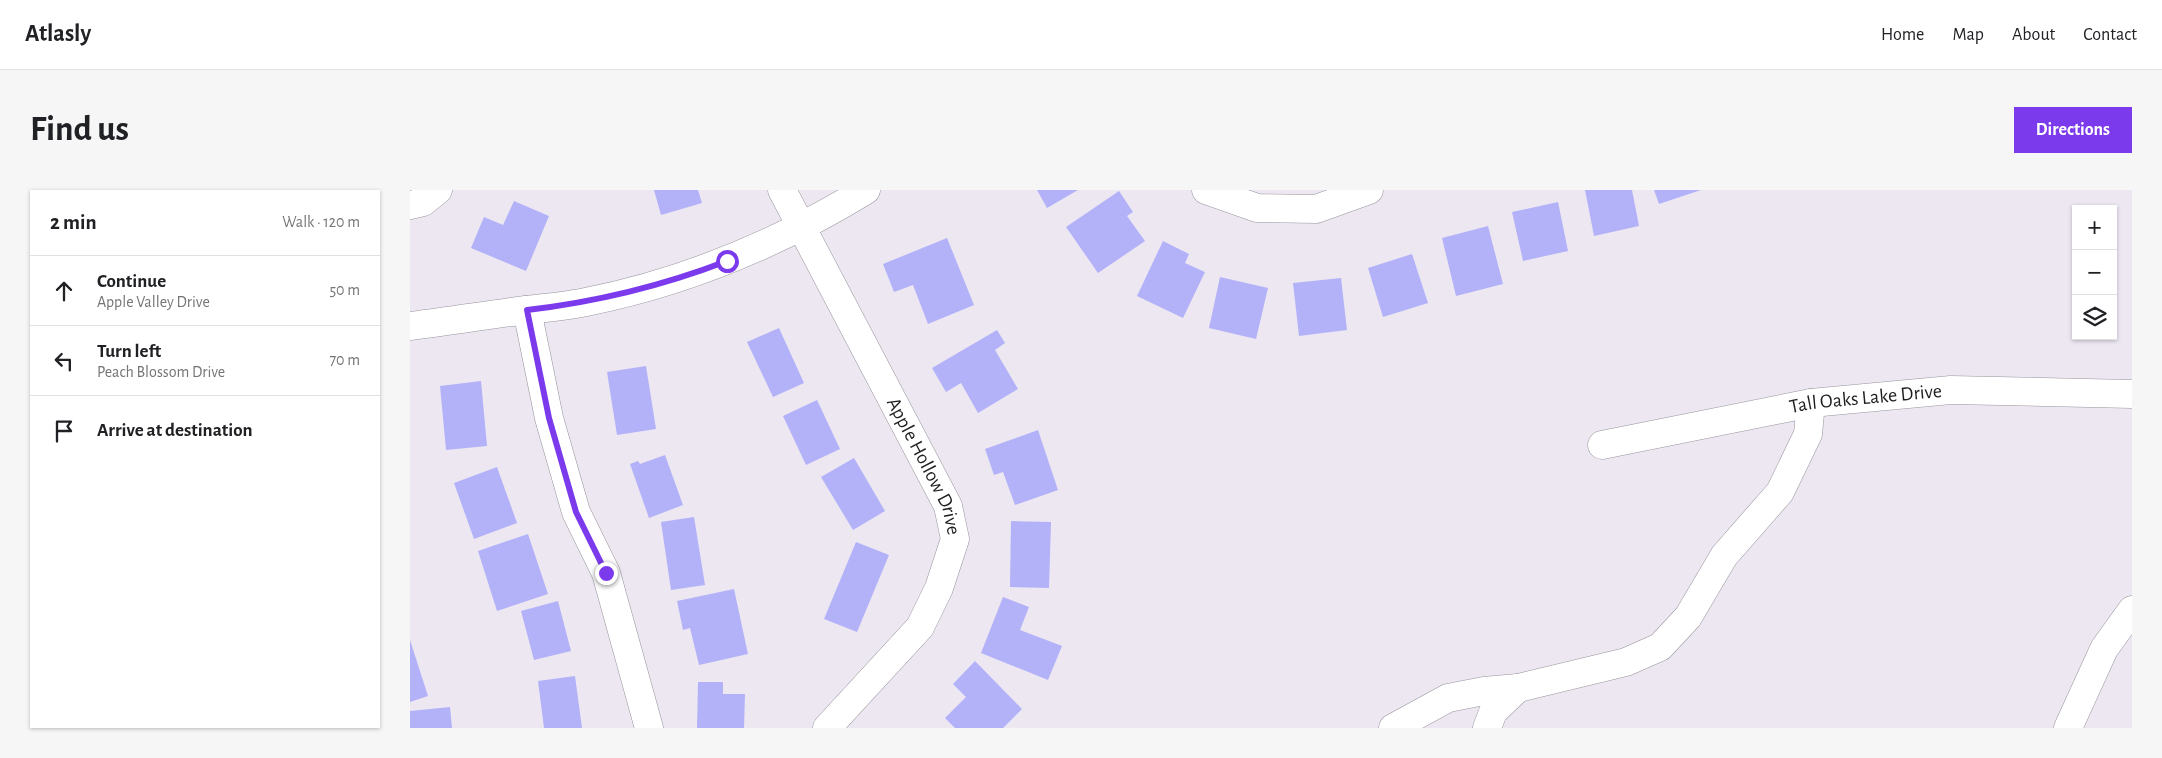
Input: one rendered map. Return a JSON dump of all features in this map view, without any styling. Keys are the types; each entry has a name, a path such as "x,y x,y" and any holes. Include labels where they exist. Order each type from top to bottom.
{"street":[{"path":"410,205 423,202 438,190"},
{"name":"Apple Hollow Drive","path":"782,190 948,506 955,539 939,588 920,627 827,728"},
{"path":"410,326 585,302 687,276 727,261 802,226 866,190"},
{"path":"1206,190 1257,208 1316,209 1369,190"},
{"path":"527,310 549,418 576,512 606,573 649,728"},
{"name":"Tall Oaks Lake Drive","path":"1602,445 1810,403 1950,390 2132,394"},
{"path":"1393,728 1448,698 1484,691 1518,688 1626,662 1660,647 1688,617 1724,556 1780,492 1808,434 1810,403"},
{"path":"2068,728 2104,649 2132,610"},
{"path":"1487,728 1492,712 1518,688"}],"building":[{"path":"654,190 698,190 702,203 661,215"},
{"path":"1037,190 1078,190 1047,208"},
{"path":"1585,190 1632,190 1639,226 1594,236"},
{"path":"1654,190 1701,190 1659,204"},
{"path":"1119,191 1133,212 1127,216 1145,241 1098,273 1066,227"},
{"path":"514,201 549,216 526,271 471,248 484,217 503,225"},
{"path":"1558,202 1568,251 1523,261 1512,212"},
{"path":"1488,226 1503,284 1456,296 1442,238"},
{"path":"947,238 974,305 928,324 913,285 894,292 883,264"},
{"path":"1163,241 1189,254 1185,263 1205,272 1183,318 1137,296"},
{"path":"1412,254 1428,303 1383,317 1368,268"},
{"path":"1220,277 1268,288 1256,339 1209,328"},
{"path":"1341,278 1347,330 1299,336 1293,283"},
{"path":"779,328 804,383 773,397 747,342"},
{"path":"997,330 1005,343 995,350 1018,389 978,413 961,383 946,392 932,368"},
{"path":"646,366 656,429 617,435 607,372"},
{"path":"481,381 487,446 446,450 440,386"},
{"path":"817,400 840,449 806,465 783,416"},
{"path":"1038,430 1058,490 1015,505 1003,472 994,475 985,449"},
{"path":"665,455 683,505 649,518 630,464 638,461 640,464"},
{"path":"854,458 885,511 853,530 821,477"},
{"path":"497,467 517,523 474,539 454,483"},
{"path":"694,517 705,585 671,590 661,522"},
{"path":"1011,521 1051,522 1049,588 1010,587"},
{"path":"528,534 548,594 497,611 478,551"},
{"path":"856,542 889,555 857,632 824,619"},
{"path":"734,589 748,654 699,665 690,628 683,630 677,601"},
{"path":"1003,597 1029,607 1020,630 1062,646 1048,680 981,653"},
{"path":"558,601 571,651 534,660 521,611"},
{"path":"410,640 428,696 410,702"},
{"path":"975,661 1022,709 1003,728 955,728 945,718 966,697 953,684"},
{"path":"575,676 582,728 544,728 538,681"},
{"path":"698,682 723,682 723,694 745,694 744,728 697,728"},
{"path":"450,707 452,728 410,728 410,711"}],"route":[{"path":"606,573 576,512 549,418 527,310 585,302 629,292 687,276 727,261"}]}
